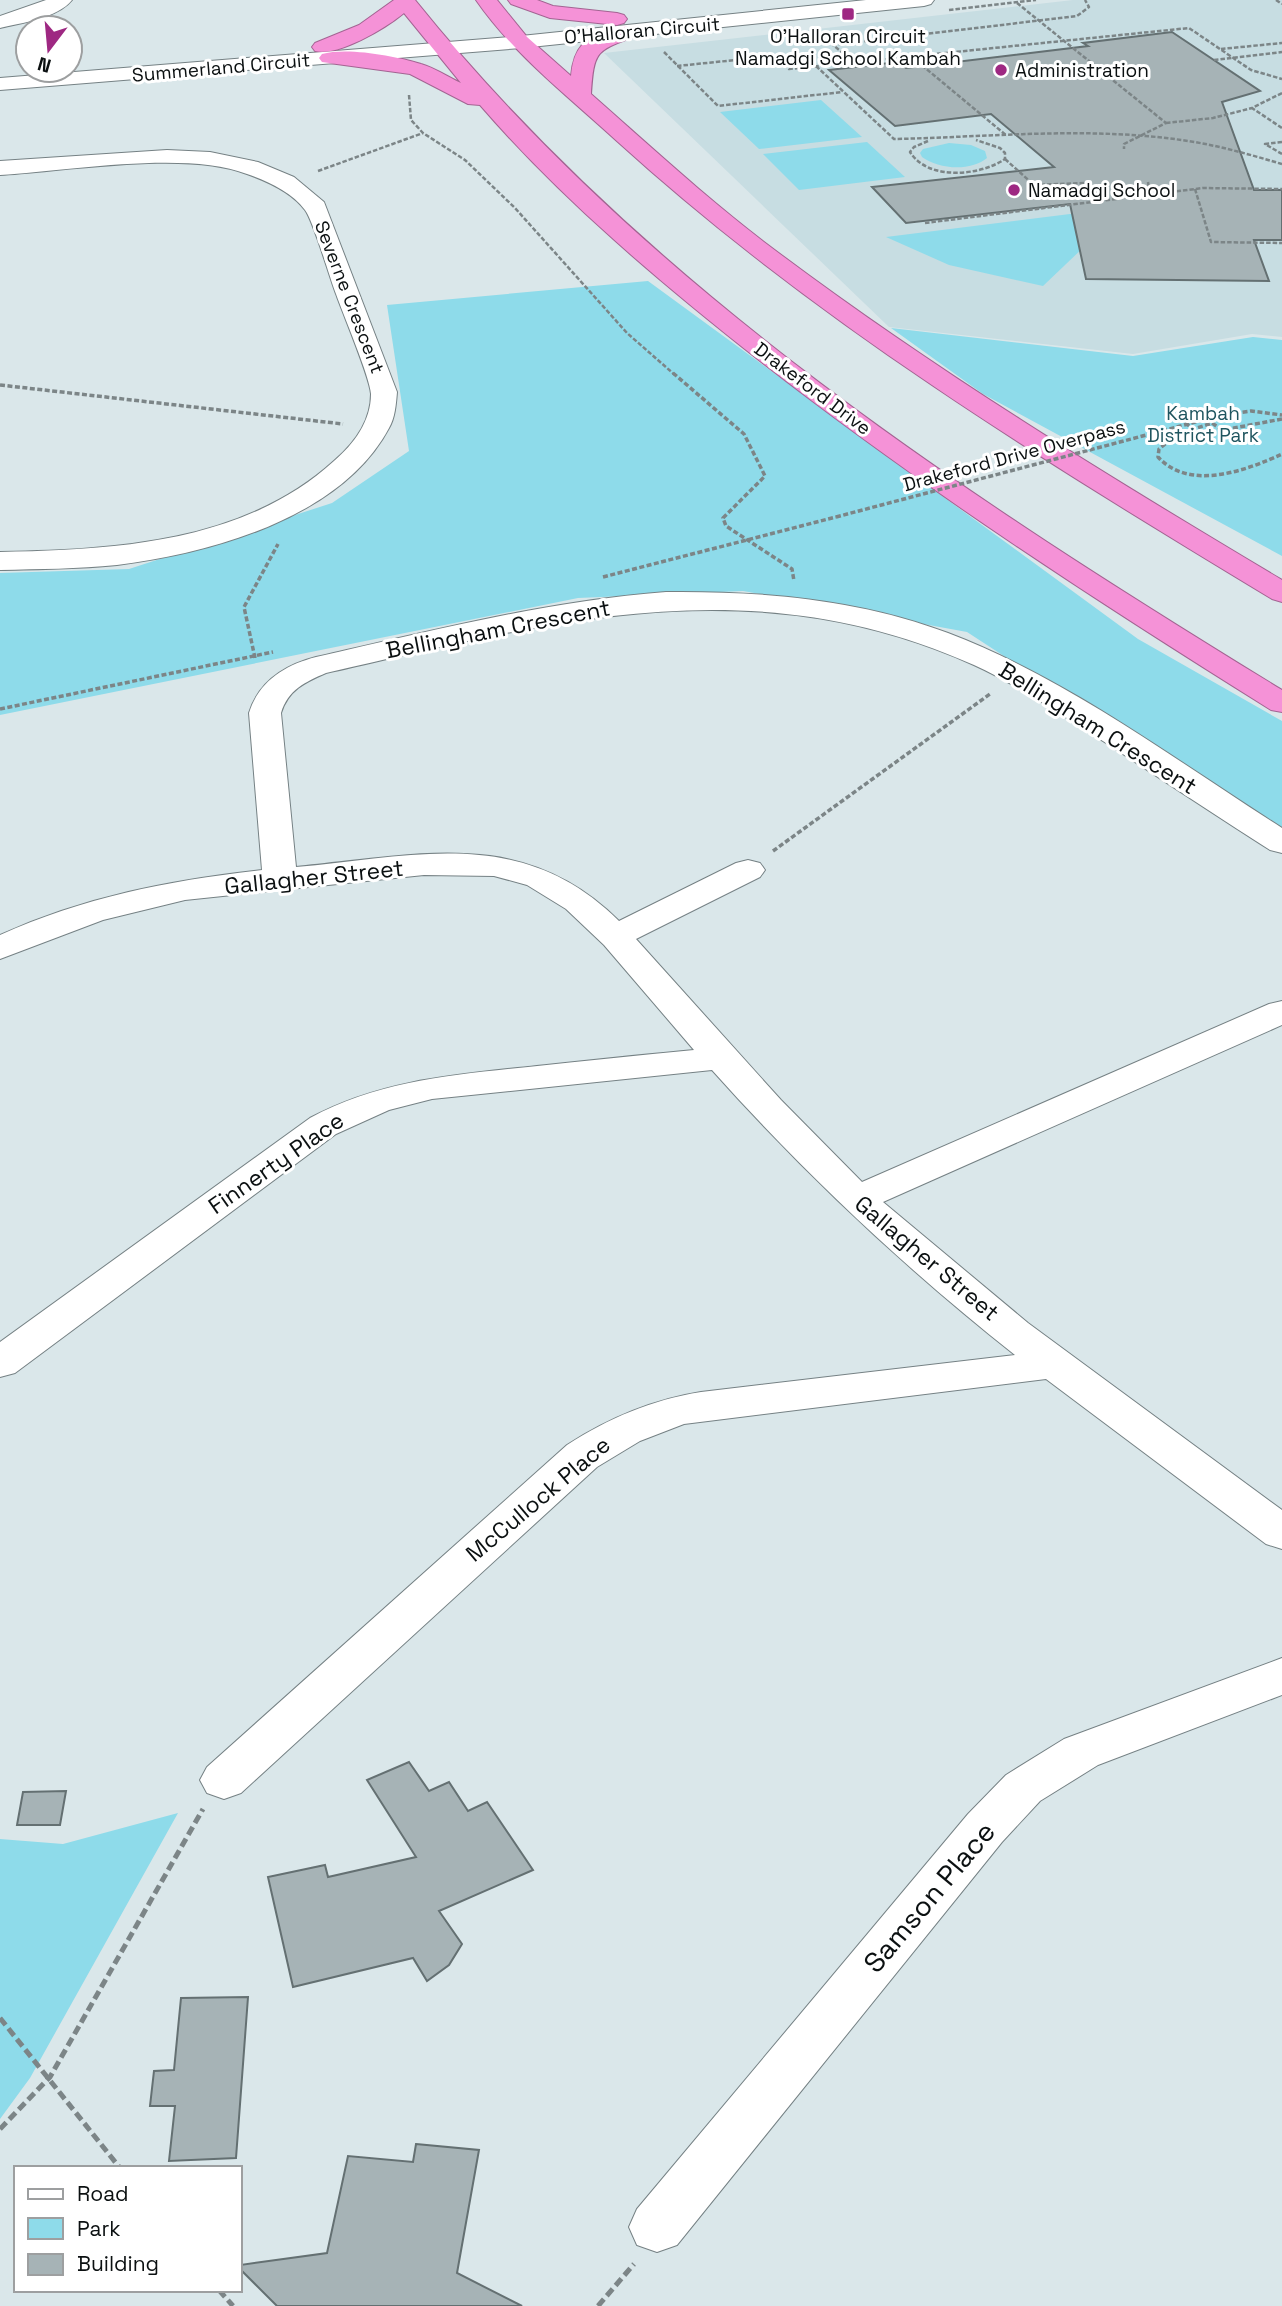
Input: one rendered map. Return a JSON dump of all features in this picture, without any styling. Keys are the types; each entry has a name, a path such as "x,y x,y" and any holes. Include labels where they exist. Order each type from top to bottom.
{"highway":[{"path":"486,0 515,36 638,150 707,208 880,338 1071,465 1282,593"},
{"path":"518,0 550,12 624,25"},
{"path":"325,52 394,13 405,1"},
{"name":"Drakeford Drive","path":"405,1 494,107 575,191 676,281 855,421 999,523 1282,703"},
{"path":"580,95 583,60 590,47 624,25"},
{"path":"325,52 416,68 494,107"}],"street":[{"path":"0,22 36,12 62,0"},
{"name":"O'Halloran Circuit","path":"624,25 707,8 834,0"},
{"name":"O'Halloran Circuit","path":"438,42 861,3 924,0"},
{"name":"Summerland Circuit","path":"0,84 438,42"},
{"name":"Summerland Circuit","path":"84,67 325,52"},
{"name":"Severne Crescent","path":"0,168 145,158 185,158 254,168 288,182 303,191 316,207 384,392 375,429 357,455 330,480 293,503 225,532 173,547 118,556 0,561"},
{"name":"Bellingham Crescent","path":"280,879 265,713 268,699 278,686 316,666 560,612 630,604 733,602 800,608 866,619 948,643 1016,674 1282,843"},
{"name":"Gallagher Street","path":"0,948 74,918 181,890 430,865 488,866 540,878 574,897 856,1199 901,1240 1054,1364 1282,1533"},
{"path":"613,937 748,870"},
{"path":"856,1199 1282,1012"},
{"name":"Finnerty Place","path":"0,1363 323,1126 363,1104 432,1088 722,1058"},
{"name":"McCullock Place","path":"224,1780 582,1456 625,1427 675,1410 701,1406 1054,1364"},
{"name":"Samson Place","path":"657,2227 976,1839 1023,1788 1081,1752 1282,1676"}],"path":[{"path":"955,0 965,8"},
{"path":"854,62 834,45 1077,16 1089,8 1085,0"},
{"path":"1276,0 1282,4"},
{"path":"1016,2 1166,123"},
{"path":"677,66 775,56 789,69 1189,28 1251,70 1282,79"},
{"path":"1221,49 1282,43"},
{"path":"659,48 718,106 843,91"},
{"path":"1214,60 1282,52"},
{"path":"912,56 1008,137"},
{"path":"816,66 894,139 1143,134 1233,148 1282,164"},
{"path":"1124,149 1124,144 1166,123 1213,118 1252,108 1282,93"},
{"path":"408,107 411,120 423,133 465,160 515,208 627,333 744,434 765,476 723,518 726,526 792,569 795,578"},
{"path":"1252,108 1282,128"},
{"path":"288,182 423,133"},
{"path":"960,138 989,143 1000,148 1005,153 1005,159 1034,185 1086,183 1107,201"},
{"path":"935,139 914,147 910,152 911,158 929,168 960,172 990,169 1005,159"},
{"path":"1282,142 1265,144 1282,154"},
{"path":"1148,182 1150,195"},
{"path":"925,223 1195,189 1282,189"},
{"path":"1195,189 1212,242 1282,243"},
{"path":"0,385 375,429"},
{"name":"Drakeford Drive Overpass","path":"836,517 1185,424 1251,411 1282,417"},
{"path":"1282,417 1170,440 1161,445 1158,451 1160,458 1177,470 1222,476 1282,454"},
{"path":"1185,424 1194,429 1212,423 1223,430"},
{"path":"261,666 254,656 244,607 280,540"},
{"path":"748,870 1016,674"},
{"path":"0,2129 50,2077 191,1826 224,1780"},
{"path":"0,2018 50,2077 118,2166"},
{"path":"598,2306 628,2273 657,2227"},
{"path":"221,2292 233,2306"}],"shaded area":[{"name":"Namadgi School","path":"1073,0 1282,0 1282,337 1252,334 1133,354 889,327 604,53"}],"green space":[{"path":"821,100 862,137 759,149 720,112"},
{"path":"867,142 905,177 799,190 763,154"},
{"path":"949,143 971,145 985,151 987,158 972,165 954,167 929,161 920,153 923,149"},
{"path":"1078,213 1086,245 1043,286 949,265 886,237"},
{"path":"648,281 1138,639 1282,721 1282,838 967,632 743,591 578,598 0,715 0,573 129,569 332,503 409,451 387,305"},
{"name":"Kambah District Park","path":"891,328 1133,356 1253,337 1282,340 1282,556 983,394"},
{"path":"178,1813 30,2078 0,2119 0,1839 63,1844"}],"building":[{"path":"1172,32 1260,91 1222,102 1254,190 1282,190 1282,240 1254,240 1269,281 1086,279 1070,204 906,223 872,187 1054,167 991,114 895,126 829,70 898,62 906,68 1088,46 1083,43"},
{"path":"409,1762 429,1791 449,1782 468,1811 487,1802 533,1870 439,1911 462,1944 449,1965 427,1981 413,1958 293,1987 268,1877 325,1865 328,1877 416,1857 367,1780"},
{"path":"66,1791 60,1825 17,1825 23,1792"},
{"path":"248,1997 236,2158 169,2161 175,2106 150,2106 154,2071 174,2070 181,1998"},
{"path":"416,2144 479,2150 457,2273 522,2306 277,2306 242,2271 242,2265 327,2253 348,2156 413,2162"}],"place":[{"name":"O'Halloran Circuit Namadgi School Kambah","path":"848,14"},
{"name":"Administration","path":"1001,70"},
{"name":"Namadgi School","path":"1014,190"}]}
